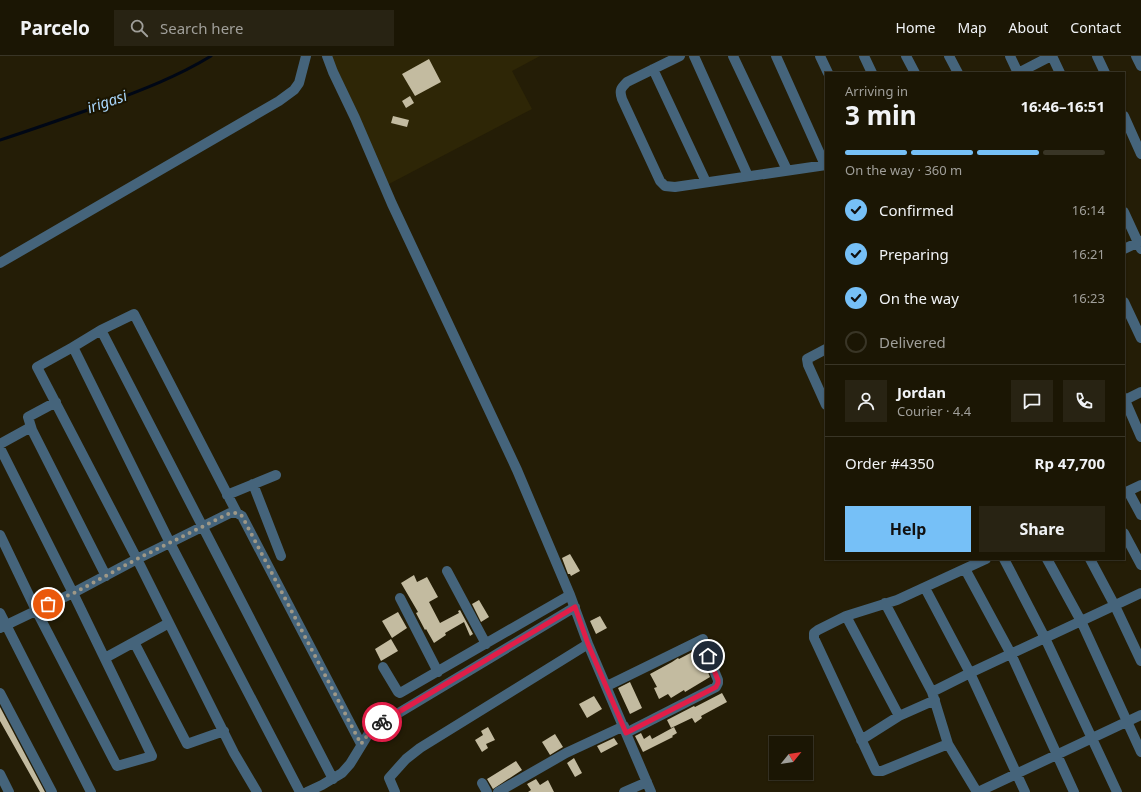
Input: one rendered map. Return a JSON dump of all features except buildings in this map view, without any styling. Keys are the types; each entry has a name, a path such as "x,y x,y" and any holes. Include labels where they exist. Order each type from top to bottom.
{"street":[{"path":"0,263 279,101 294,90 299,83 306,56"},
{"path":"327,56 392,204 517,470 575,607 588,644 651,792"},
{"path":"680,56 627,82 621,87 620,92 660,180 665,186 675,187 825,165"},
{"path":"694,56 748,176"},
{"path":"733,56 787,170"},
{"path":"776,56 825,163"},
{"path":"820,56 828,72"},
{"path":"864,56 872,72"},
{"path":"906,56 914,72"},
{"path":"949,56 957,72"},
{"path":"1010,56 1018,72"},
{"path":"1020,72 1052,56 1060,72"},
{"path":"1097,56 1105,72"},
{"path":"1136,56 1141,66"},
{"path":"653,69 706,182"},
{"path":"1125,118 1141,154"},
{"path":"1125,214 1140,244 1125,249"},
{"path":"1125,304 1141,338"},
{"path":"257,792 224,731 137,559 37,367 102,330 134,314 227,495 237,513 242,516 361,744"},
{"path":"102,330 333,778"},
{"path":"73,347 170,542 300,792"},
{"path":"823,392 808,365 807,359 825,350"},
{"path":"1125,399 1141,392"},
{"path":"1125,401 1141,437"},
{"path":"56,402 28,417 31,427 106,576"},
{"path":"0,444 31,427"},
{"path":"0,448 74,593 152,756 117,766 36,610 0,535"},
{"path":"227,495 276,475"},
{"path":"253,484 280,556"},
{"path":"1141,485 1126,492 1141,515"},
{"path":"3,626 74,593 203,526 230,513 237,513"},
{"path":"1125,535 1141,565"},
{"path":"948,744 882,772 876,771 814,638 814,633 846,616 897,600 984,560"},
{"path":"1005,560 1045,638 1117,792"},
{"path":"1048,560 1081,621 1141,752"},
{"path":"1091,560 1115,606 1141,661"},
{"path":"965,569 1011,654 1074,792"},
{"path":"447,571 486,644"},
{"path":"925,588 970,673 1025,792"},
{"path":"861,740 970,673 1141,593"},
{"path":"384,667 400,693 570,595"},
{"path":"400,598 438,672"},
{"path":"885,603 934,696 948,744 978,792 1141,715"},
{"path":"307,792 342,773 350,764 369,733 382,723 575,607"},
{"path":"0,613 3,626 91,792"},
{"path":"846,616 899,716"},
{"path":"105,658 169,624"},
{"path":"607,686 703,638"},
{"path":"134,642 187,744 224,731"},
{"path":"395,792 389,778 406,759 420,748 588,644"},
{"path":"498,792 566,753 625,730 716,687 718,680 708,656"},
{"path":"0,693 52,792"},
{"path":"0,774 9,792"},
{"path":"624,792 647,782"}],"shaded area":[{"path":"330,56 540,56 512,71 532,109 387,185"}],"waterway":[{"name":"irigasi","path":"0,140 144,89 185,71 211,56"}],"way so far":[{"path":"48,604 74,593 137,559 230,513 237,513 242,516 361,744 369,733 382,722"}],"route":[{"path":"382,722 575,607 588,644 626,733 716,687 718,680 708,656"}]}
